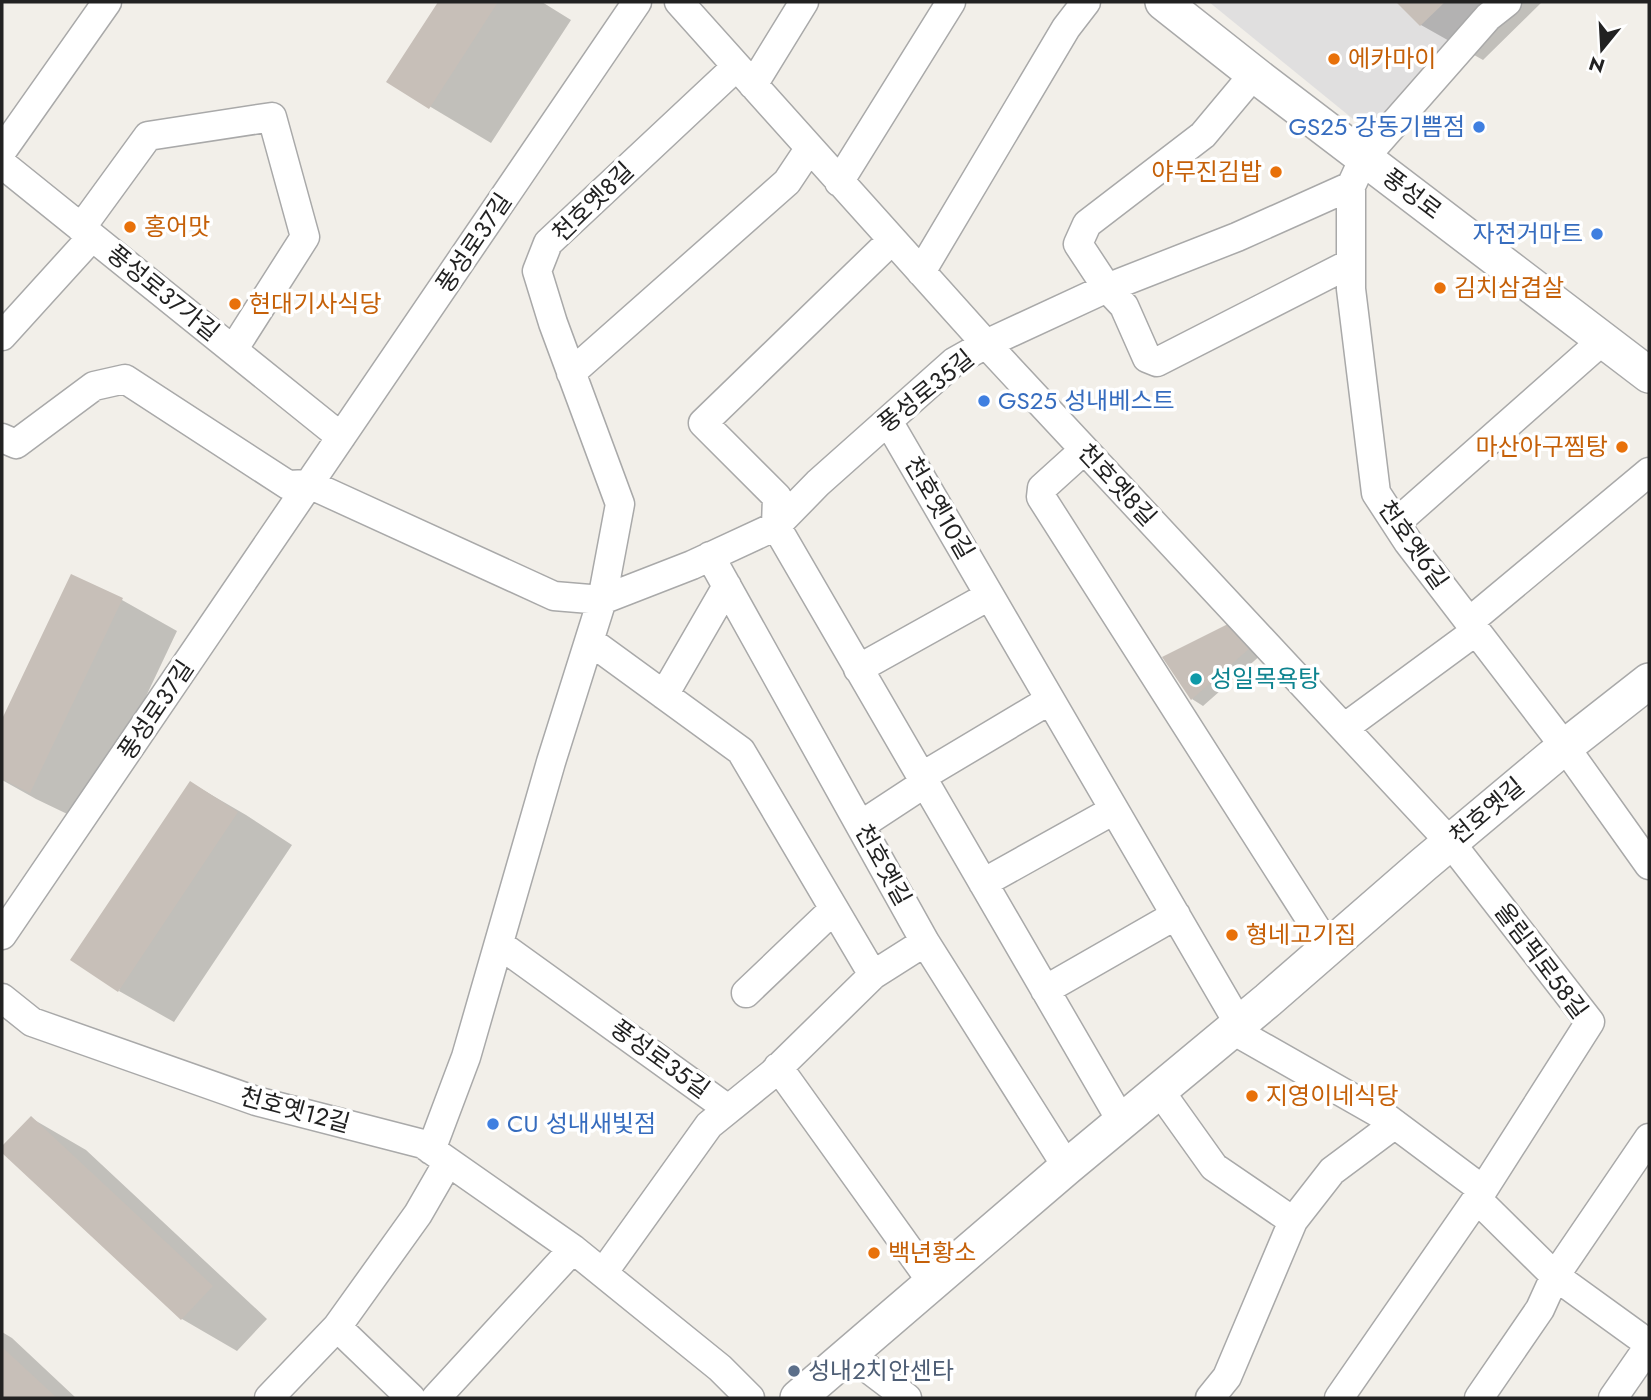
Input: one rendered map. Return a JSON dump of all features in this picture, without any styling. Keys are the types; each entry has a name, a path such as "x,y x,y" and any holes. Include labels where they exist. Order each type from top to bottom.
{"street":[{"name":"풍성로37길","path":"2,935 637,2"},
{"name":"천호옛8길","path":"679,2 986,344 1450,842"},
{"path":"745,76 804,2"},
{"path":"839,182 951,2"},
{"path":"921,272 1066,28 1086,2"},
{"name":"풍성로","path":"1163,2 1254,74 1357,172 1603,340 1649,375"},
{"path":"1357,172 1488,17 1507,2"},
{"path":"3,166 95,6"},
{"path":"1254,74 1203,135 1087,224 1078,244 1107,288 1124,306 1147,358 1157,362 1351,263"},
{"name":"천호옛8길","path":"602,600 620,504 571,373 537,271 548,243 745,76"},
{"name":"풍성로37가길","path":"2,336 87,232 148,136 272,117 305,237 233,350"},
{"path":"571,373 787,181 809,149"},
{"name":"풍성로37가길","path":"3,166 341,437"},
{"name":"천호옛6길","path":"1357,172 1351,289 1376,493 1649,865"},
{"name":"풍성로35길","path":"602,600 776,526 818,483 954,362 986,344 1107,288 1237,237 1357,172"},
{"path":"892,240 703,423 777,497 776,526 1122,1122"},
{"path":"1396,523 1603,340"},
{"path":"2,438 16,444 94,386 125,379 288,485 309,484 554,596 602,600 551,762 440,1156 418,1214 337,1326 269,1398"},
{"name":"천호옛10길","path":"888,421 1175,915 1235,1026"},
{"path":"1084,450 1042,488 1041,496 1328,947"},
{"path":"1343,728 1472,627 1649,472"},
{"name":"천호옛길","path":"710,556 925,942 1067,1167"},
{"path":"664,695 727,586"},
{"path":"858,668 989,596"},
{"path":"590,640 741,751 873,975"},
{"name":"천호옛길","path":"798,1398 1450,842 1564,747 1649,681"},
{"path":"861,825 923,780 1050,701"},
{"path":"983,883 1114,810"},
{"name":"올림픽로58길","path":"1339,1398 1480,1194 1590,1022 1450,842"},
{"path":"746,993 834,909"},
{"path":"1045,990 1175,915"},
{"name":"풍성로35길","path":"499,944 728,1109 778,1067 873,975 925,942"},
{"name":"천호옛12길","path":"2,998 32,1022 256,1101 423,1144 573,1249 720,1368 750,1398"},
{"path":"1235,1026 1395,1124 1480,1194 1555,1276 1649,1345 1613,1398"},
{"path":"778,1067 932,1282"},
{"path":"1159,1090 1214,1167 1293,1221"},
{"path":"603,1273 709,1125 728,1109"},
{"path":"1210,1398 1227,1377 1293,1221 1332,1171 1395,1124"},
{"path":"1479,1398 1540,1309 1555,1276 1649,1138"},
{"path":"436,1398 573,1249"},
{"path":"337,1326 411,1398"},
{"path":"849,1354 907,1398"}],"shaded area":[{"path":"1209,2 1513,2 1369,132"}],"building":[{"path":"438,2 498,2 429,109 386,82"},
{"path":"1396,2 1445,2 1420,26"},
{"path":"71,574 123,598 30,793 2,779 2,719"},
{"name":"성일목욕탕","path":"1228,624 1251,647 1191,700 1162,657"},
{"path":"190,781 238,812 118,992 70,960"},
{"path":"31,1116 213,1286 181,1320 2,1153 2,1146"},
{"path":"2,1347 57,1398 2,1398"}],"place":[{"name":"에카마이","path":"1334,59"},
{"name":"GS25 강동기쁨점","path":"1479,127"},
{"name":"야무진김밥","path":"1276,172"},
{"name":"홍어맛","path":"130,227"},
{"name":"자전거마트","path":"1597,234"},
{"name":"김치삼겹살","path":"1440,288"},
{"name":"현대기사식당","path":"235,304"},
{"name":"GS25 성내베스트","path":"984,401"},
{"name":"마산아구찜탕","path":"1622,447"},
{"name":"성일목욕탕","path":"1196,679"},
{"name":"형네고기집","path":"1232,935"},
{"name":"지영이네식당","path":"1252,1096"},
{"name":"CU 성내새빛점","path":"493,1124"},
{"name":"백년황소","path":"874,1253"},
{"name":"성내2치안센타","path":"794,1371"}]}
